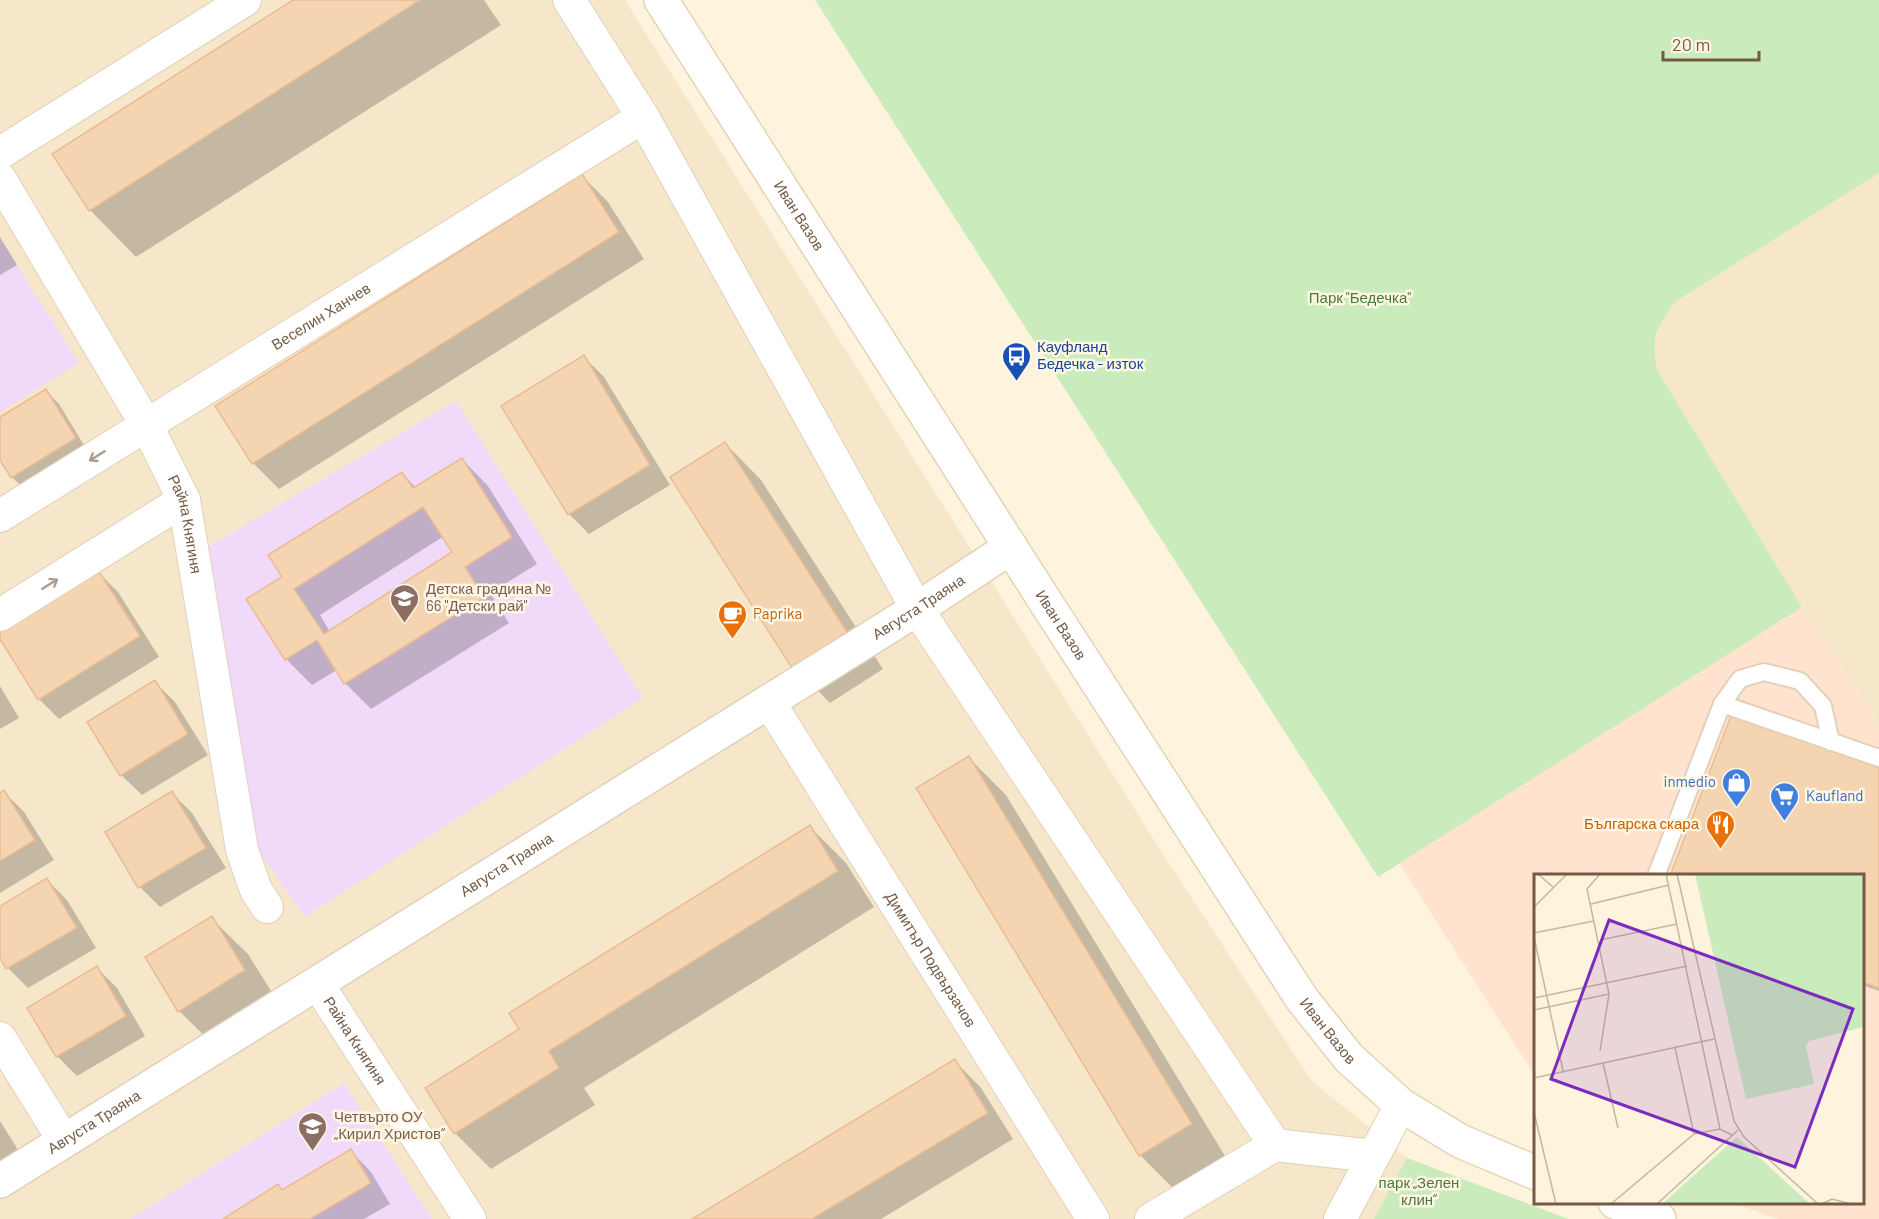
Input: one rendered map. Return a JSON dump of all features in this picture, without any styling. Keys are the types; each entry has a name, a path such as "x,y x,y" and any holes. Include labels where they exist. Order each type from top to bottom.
{"main road":[{"name":"Иван Вазов","path":"661,0 1302,999 1349,1058 1401,1106 1460,1141 1534,1172"},
{"name":"Августа Траяна","path":"0,1181 769,702 1011,547"},
{"path":"1618,1204 1659,1219"}],"street":[{"path":"0,153 245,0"},
{"path":"569,0 643,117 917,609 1275,1145"},
{"name":"Веселин Ханчев","path":"0,516 643,117"},
{"name":"Райна Княгиня","path":"0,179 147,426 184,500 242,850 256,890 267,907"},
{"path":"0,615 184,500"},
{"name":"Димитър Подвързачов","path":"769,702 1093,1219"},
{"name":"Райна Княгиня","path":"317,983 470,1219"},
{"path":"0,1038 64,1141"},
{"path":"1340,1219 1401,1106"},
{"path":"1151,1219 1275,1145 1373,1156"}],"lane":[{"path":"1657,874 1722,704 1740,679 1764,672 1800,681 1823,706 1832,742"},
{"path":"1722,704 1879,758"}],"shaded area":[{"path":"0,0 625,0 1168,862 1312,1081 1407,1158 1568,1219 0,1219"},
{"path":"1879,173 1879,726 1802,607 1657,370 1653,347 1660,324 1675,302"},
{"path":"0,238 79,363 0,412"},
{"name":"Детска градина № 66 \"Детски рай\"","path":"456,401 643,698 305,917 246,833 203,550"},
{"path":"1802,607 1879,726 1879,1219 1778,1219 1736,1204 1864,1204 1864,874 1534,874 1534,1074 1399,863"},
{"name":"Четвърто ОУ „Кирил Христов“","path":"344,1083 432,1219 131,1219"}],"green space":[{"name":"Парк \"Бедечка\"","path":"815,0 1879,0 1879,173 1675,302 1663,319 1655,341 1657,370 1802,607 1378,877"},
{"name":"парк „Зелен клин“","path":"1407,1158 1568,1219 1374,1219"}],"building":[{"path":"293,0 420,0 89,211 52,154"},
{"path":"582,174 619,232 252,464 215,406"},
{"path":"584,355 650,465 568,515 501,406"},
{"path":"46,389 76,438 11,478 0,460 0,417"},
{"path":"725,442 847,632 792,668 670,477"},
{"path":"462,458 512,537 465,567 484,597 344,684 317,640 285,660 246,599 282,577 268,555 402,472 413,488","holes":["423,507 452,552 324,634 294,589"]},
{"path":"98,570 140,636 38,700 0,639 0,631"},
{"path":"155,680 188,734 120,776 87,722"},
{"name":"Kaufland","path":"1732,713 1879,768 1879,988 1864,983 1864,874 1671,874"},
{"path":"969,756 1192,1124 1139,1156 916,788"},
{"path":"4,790 35,840 0,861 0,793"},
{"path":"172,791 206,848 138,888 105,832"},
{"path":"810,825 838,871 549,1051 559,1068 454,1134 425,1088 519,1029 509,1013"},
{"path":"47,878 77,928 6,969 0,958 0,906"},
{"path":"212,916 245,970 178,1012 145,957"},
{"path":"97,966 126,1016 56,1057 27,1008"},
{"path":"955,1059 988,1113 812,1219 692,1219"},
{"path":"351,1149 371,1183 310,1219 223,1219 278,1184 282,1190"}],"place":[{"name":"Кауфланд Бедечка - изток","path":"1016,382"},
{"name":"Детска градина № 66 \"Детски рай\"","path":"405,624"},
{"name":"Paprika","path":"732,640"},
{"name":"inmedio","path":"1737,808"},
{"name":"Kaufland","path":"1785,822"},
{"name":"Българска скара","path":"1720,850"},
{"name":"Четвърто ОУ „Кирил Христов“","path":"313,1152"}]}
